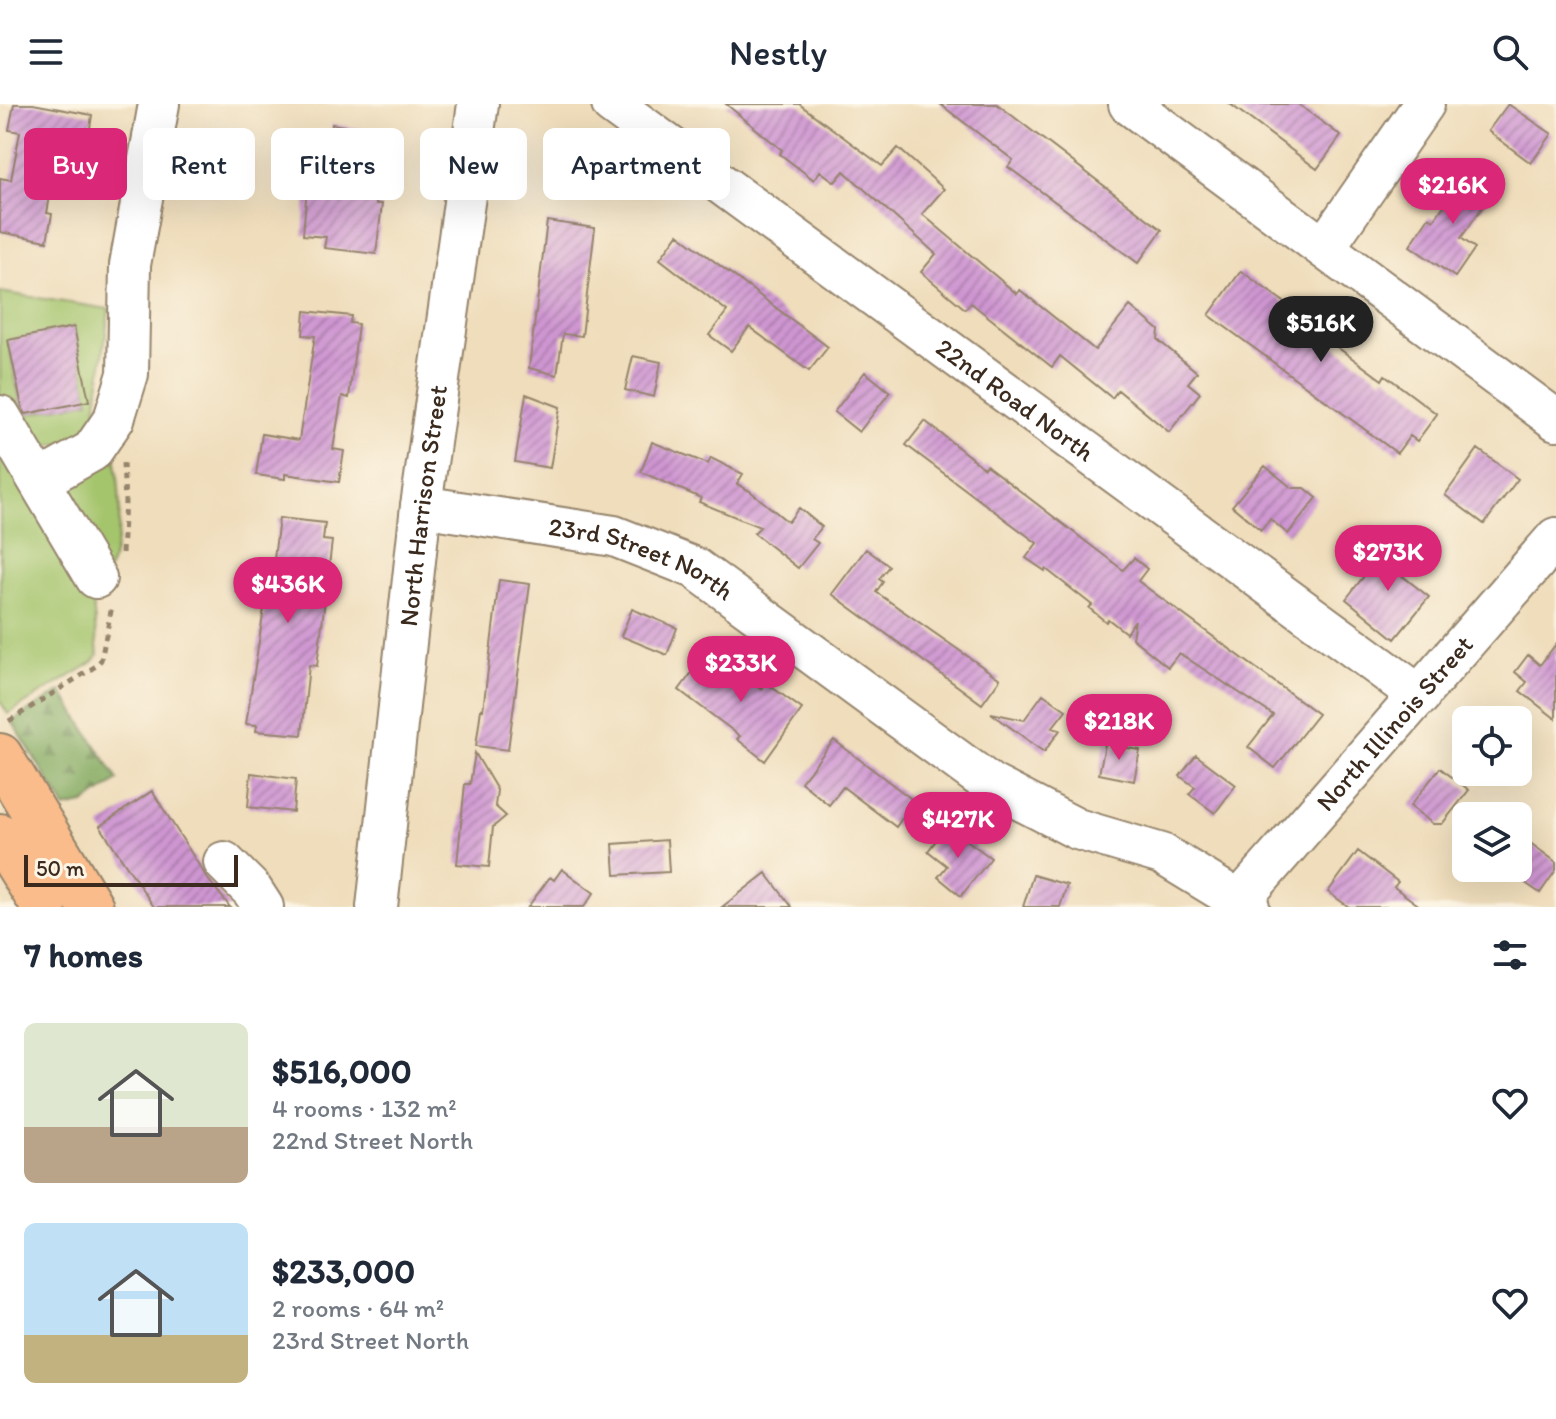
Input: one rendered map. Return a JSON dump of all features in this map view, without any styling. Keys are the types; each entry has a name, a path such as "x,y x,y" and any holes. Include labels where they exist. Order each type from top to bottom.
{"main road":[{"path":"0,756 10,824 44,907"},
{"path":"10,824 91,907"}],"street":[{"path":"39,481 92,451 114,419 128,374 130,265 159,104"},
{"name":"North Harrison Street","path":"377,907 421,506 478,104"},
{"name":"22nd Road North","path":"612,104 1420,696"},
{"path":"1129,104 1556,420"},
{"path":"1324,248 1424,104"},
{"path":"0,416 96,578"},
{"name":"23rd Street North","path":"421,506 614,536 695,568 990,784 1077,829 1162,854 1241,905"},
{"name":"North Illinois Street","path":"1241,905 1556,538"},
{"path":"224,862 252,890 263,907"}],"green space":[{"path":"0,292 109,309 94,426 67,444 43,445 18,427 0,397","holes":["74,327 89,401 23,415 8,341"]},
{"path":"0,440 92,593 98,655 93,662 8,714 0,701"},
{"path":"114,449 120,497 119,529 106,575 65,498 71,484"},
{"path":"61,691 118,780 84,804 65,808 12,721"}],"building":[{"path":"14,104 33,104 92,115 90,128 24,128 24,200 49,200 47,213 52,214 47,241 0,232 0,178 11,180 20,132 9,130"},
{"path":"726,104 799,104 882,166 898,148 944,189 922,214 1017,294 1020,290 1095,350 1130,306 1159,330 1158,340 1197,372 1188,383 1200,393 1169,432 1118,390 1112,398 1060,356 1052,367 971,303 965,309 921,272 936,254 844,171 835,182 820,171 814,180 780,154 782,150"},
{"path":"940,104 997,104 1162,230 1138,263 1008,167 1013,160"},
{"path":"1230,104 1298,104 1341,136 1317,169"},
{"path":"1508,104 1552,134 1531,163 1488,131"},
{"path":"332,124 356,128 332,128"},
{"path":"1467,172 1494,190 1461,238 1475,248 1455,277 1410,246 1429,217 1434,220"},
{"path":"306,200 377,200 376,204 382,204 376,254 324,248 326,237 303,235"},
{"path":"547,221 595,228 582,336 563,334 557,375 529,368"},
{"path":"678,234 828,347 809,371 749,327 731,351 709,335 727,311 660,259"},
{"path":"1241,271 1291,307 1288,311 1382,380 1385,375 1437,414 1417,441 1410,436 1397,453 1209,315"},
{"path":"305,311 351,316 350,323 358,324 349,398 342,396 333,449 344,451 339,482 285,474 285,479 256,475 262,434 299,440 315,336 303,335"},
{"path":"74,327 89,401 26,414 8,340"},
{"path":"633,356 661,362 654,397 625,390"},
{"path":"865,372 890,392 859,432 834,412"},
{"path":"526,394 560,407 550,468 515,462"},
{"path":"925,421 1123,570 1134,558 1147,569 1138,581 1318,714 1275,768 1248,747 1273,715 1179,653 1168,667 1132,638 1135,620 1126,633 1108,619 1106,622 1089,608 1092,605 1046,569 1026,558 1037,543 906,445"},
{"path":"652,442 708,464 711,458 743,474 737,484 788,522 799,508 822,527 812,539 818,543 798,568 754,533 760,527 699,502 701,498 641,472"},
{"path":"1478,449 1518,479 1484,524 1445,495"},
{"path":"1265,466 1292,488 1305,488 1317,498 1288,534 1270,519 1261,530 1232,506"},
{"path":"279,518 325,523 323,540 332,541 317,666 309,665 302,735 256,731 257,725 246,724 266,596 236,592 238,570 272,575"},
{"path":"1390,543 1411,560 1400,574 1429,597 1395,639 1346,599"},
{"path":"866,549 889,566 879,579 883,582 876,592 1000,679 982,704 832,594"},
{"path":"499,580 530,584 508,750 476,746"},
{"path":"632,609 677,628 667,655 621,636"},
{"path":"1556,644 1556,719 1520,691 1527,682 1515,672 1528,655 1540,665"},
{"path":"710,648 762,689 766,683 802,709 765,761 737,739 740,736 679,690"},
{"path":"1043,694 1066,710 1052,728 1060,730 1044,752 991,713 1024,720"},
{"path":"1106,739 1115,746 1140,750 1134,781 1099,774"},
{"path":"834,740 914,801 896,827 843,787 829,805 801,782"},
{"path":"475,753 497,790 495,806 506,816 493,827 489,867 457,864 465,784 470,784"},
{"path":"1196,755 1236,785 1215,813 1189,794 1195,787 1180,776"},
{"path":"1440,768 1452,777 1452,786 1464,786 1469,790 1459,802 1452,802 1452,811 1442,824 1433,824 1410,806"},
{"path":"251,773 296,779 293,812 248,807"},
{"path":"152,791 207,878 230,907 154,907 100,826"},
{"path":"947,826 991,858 961,896 938,877 947,866 928,851"},
{"path":"667,840 669,872 615,875 613,844"},
{"path":"1532,844 1556,862 1556,870 1540,893 1524,882 1532,882"},
{"path":"1358,851 1398,882 1394,887 1421,907 1349,907 1328,892"},
{"path":"562,869 594,893 584,907 528,907 550,877 554,880"},
{"path":"766,873 792,907 722,907"},
{"path":"1033,875 1067,885 1060,907 1023,907"}]}
